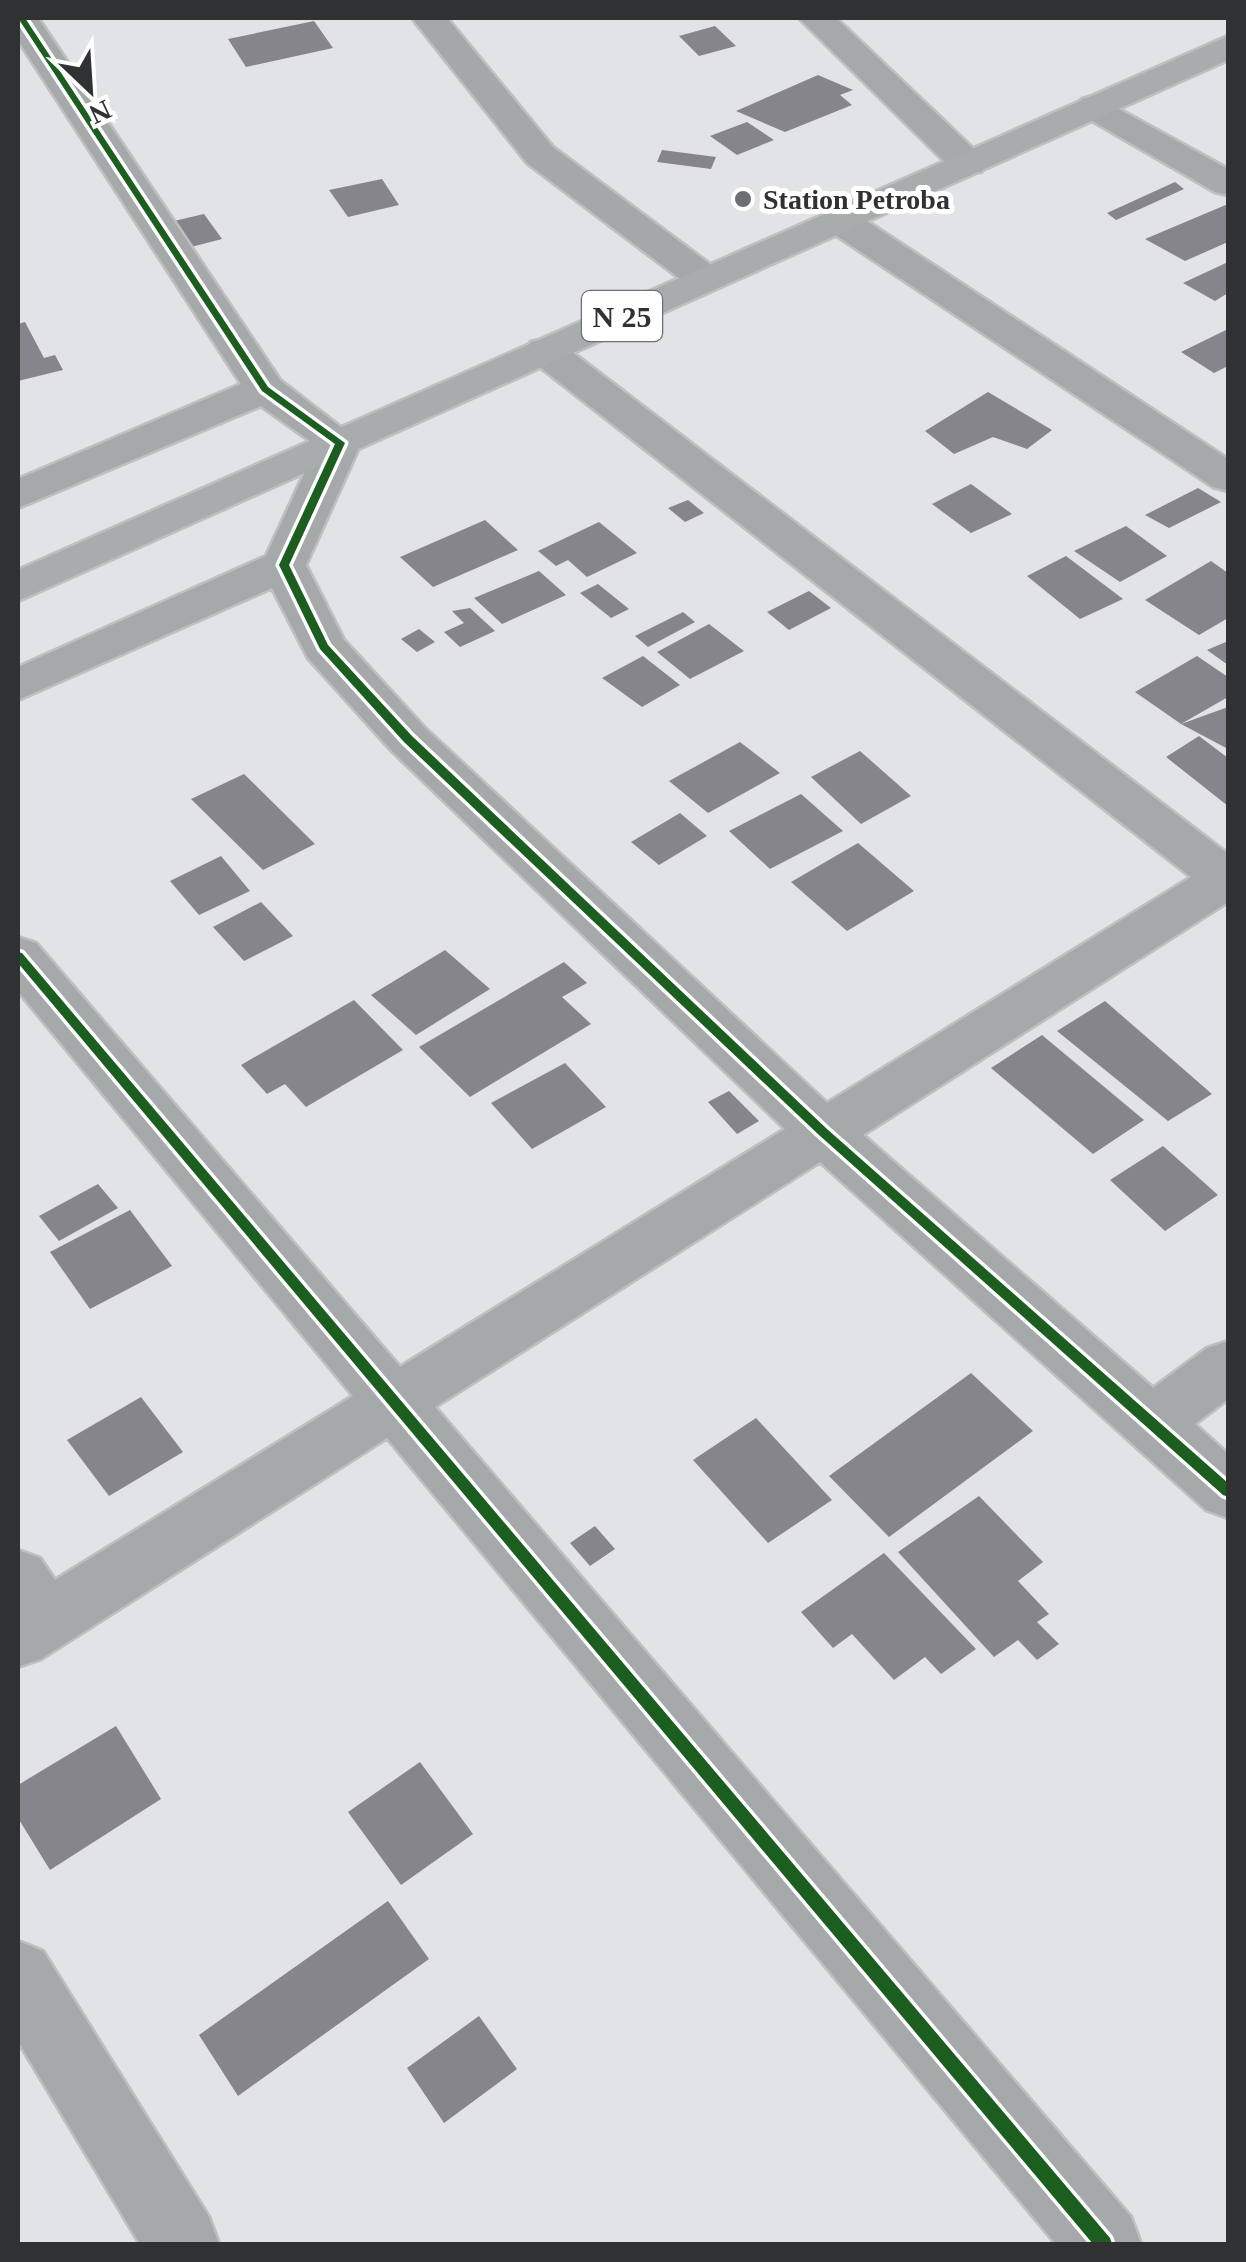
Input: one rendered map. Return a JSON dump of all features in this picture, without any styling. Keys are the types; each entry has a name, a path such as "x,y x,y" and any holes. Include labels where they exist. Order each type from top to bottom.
{"main road":[{"name":"N 25","path":"18,587 1228,47"}],"street":[{"path":"18,684 284,565 340,443 264,389 21,18"},
{"path":"429,18 540,156 705,278"},
{"path":"816,18 968,164"},
{"path":"1096,107 1228,184"},
{"path":"839,220 1228,478"},
{"path":"27,1612 393,1402 1228,878 545,351"},
{"path":"18,495 264,389"},
{"path":"284,565 324,647 408,739 824,1132 1228,1491"},
{"path":"18,956 1104,2244"},
{"path":"1153,1422 1228,1366"},
{"path":"18,1976 182,2244"}],"building":[{"path":"314,21 333,48 246,67 228,39"},
{"path":"715,26 736,46 699,56 679,36"},
{"path":"818,75 853,90 840,95 852,105 785,132 736,111"},
{"path":"747,122 774,140 737,155 710,136"},
{"path":"662,150 716,157 711,169 657,162"},
{"path":"382,179 399,205 348,217 329,190"},
{"path":"1175,182 1184,189 1116,220 1107,213"},
{"path":"1228,204 1228,242 1185,261 1145,239"},
{"path":"204,214 222,239 191,247 174,221"},
{"path":"1228,262 1228,293 1215,301 1183,283"},
{"path":"25,322 44,358 55,355 63,370 18,381 18,324"},
{"path":"1228,329 1228,366 1214,373 1181,352"},
{"path":"988,392 1052,430 1027,449 993,437 954,454 925,431"},
{"path":"971,484 1012,514 971,533 932,504"},
{"path":"1198,488 1221,502 1169,528 1145,515"},
{"path":"688,500 704,513 685,522 668,508"},
{"path":"485,520 518,550 433,587 400,557"},
{"path":"599,522 637,553 587,577 568,560 556,566 538,551"},
{"path":"1126,526 1167,556 1120,582 1074,551"},
{"path":"1066,556 1123,599 1080,619 1027,576"},
{"path":"1211,561 1228,573 1228,618 1199,635 1145,600"},
{"path":"539,571 566,595 502,624 474,598"},
{"path":"598,584 629,609 611,618 580,593"},
{"path":"809,591 831,608 789,630 767,612"},
{"path":"470,608 495,631 460,647 444,632 464,623 452,611"},
{"path":"683,612 695,622 648,647 635,636"},
{"path":"709,624 744,651 690,679 657,652"},
{"path":"419,629 435,642 417,652 401,639"},
{"path":"1228,641 1228,665 1207,650"},
{"path":"643,656 680,685 642,707 602,678"},
{"path":"1197,656 1228,677 1228,697 1181,724 1135,692"},
{"path":"1228,707 1228,749 1181,724"},
{"path":"1199,736 1228,758 1228,806 1166,757"},
{"path":"740,742 780,773 708,813 669,781"},
{"path":"860,751 911,796 861,824 811,777"},
{"path":"244,774 315,844 263,870 191,799"},
{"path":"801,794 843,831 770,869 729,831"},
{"path":"680,813 707,836 659,865 631,842"},
{"path":"858,843 914,891 847,931 791,882"},
{"path":"221,856 250,891 199,915 170,881"},
{"path":"261,902 293,936 244,961 213,927"},
{"path":"445,950 490,989 416,1035 371,995"},
{"path":"564,962 587,983 562,997 591,1024 470,1097 419,1047"},
{"path":"354,1000 403,1050 306,1107 285,1084 267,1094 241,1065"},
{"path":"1105,1001 1212,1094 1168,1121 1057,1031"},
{"path":"1042,1035 1144,1120 1093,1154 991,1068"},
{"path":"565,1063 606,1107 532,1149 491,1103"},
{"path":"729,1091 759,1121 737,1134 708,1102"},
{"path":"1163,1146 1218,1195 1165,1231 1110,1180"},
{"path":"98,1184 118,1208 59,1241 39,1216"},
{"path":"130,1210 172,1266 90,1309 50,1252"},
{"path":"971,1373 1033,1431 889,1537 829,1476"},
{"path":"141,1397 183,1452 109,1496 67,1440"},
{"path":"756,1418 832,1500 768,1543 693,1460"},
{"path":"979,1496 1043,1562 1018,1581 1049,1614 1037,1622 1059,1644 1037,1660 1018,1640 994,1657 898,1552"},
{"path":"595,1526 615,1549 590,1566 570,1543"},
{"path":"884,1553 976,1649 941,1674 925,1657 894,1680 852,1634 833,1648 801,1612"},
{"path":"116,1726 161,1799 50,1870 18,1818 18,1785"},
{"path":"420,1762 473,1834 401,1885 348,1812"},
{"path":"388,1901 429,1959 238,2096 199,2035"},
{"path":"479,2016 517,2069 444,2123 407,2068"}],"cycle path":[{"path":"21,18 265,389 340,443 284,565 324,647 408,739 823,1132 1228,1491"},
{"path":"18,956 1104,2244"}],"place":[{"name":"Station Petroba","path":"743,199"}]}
